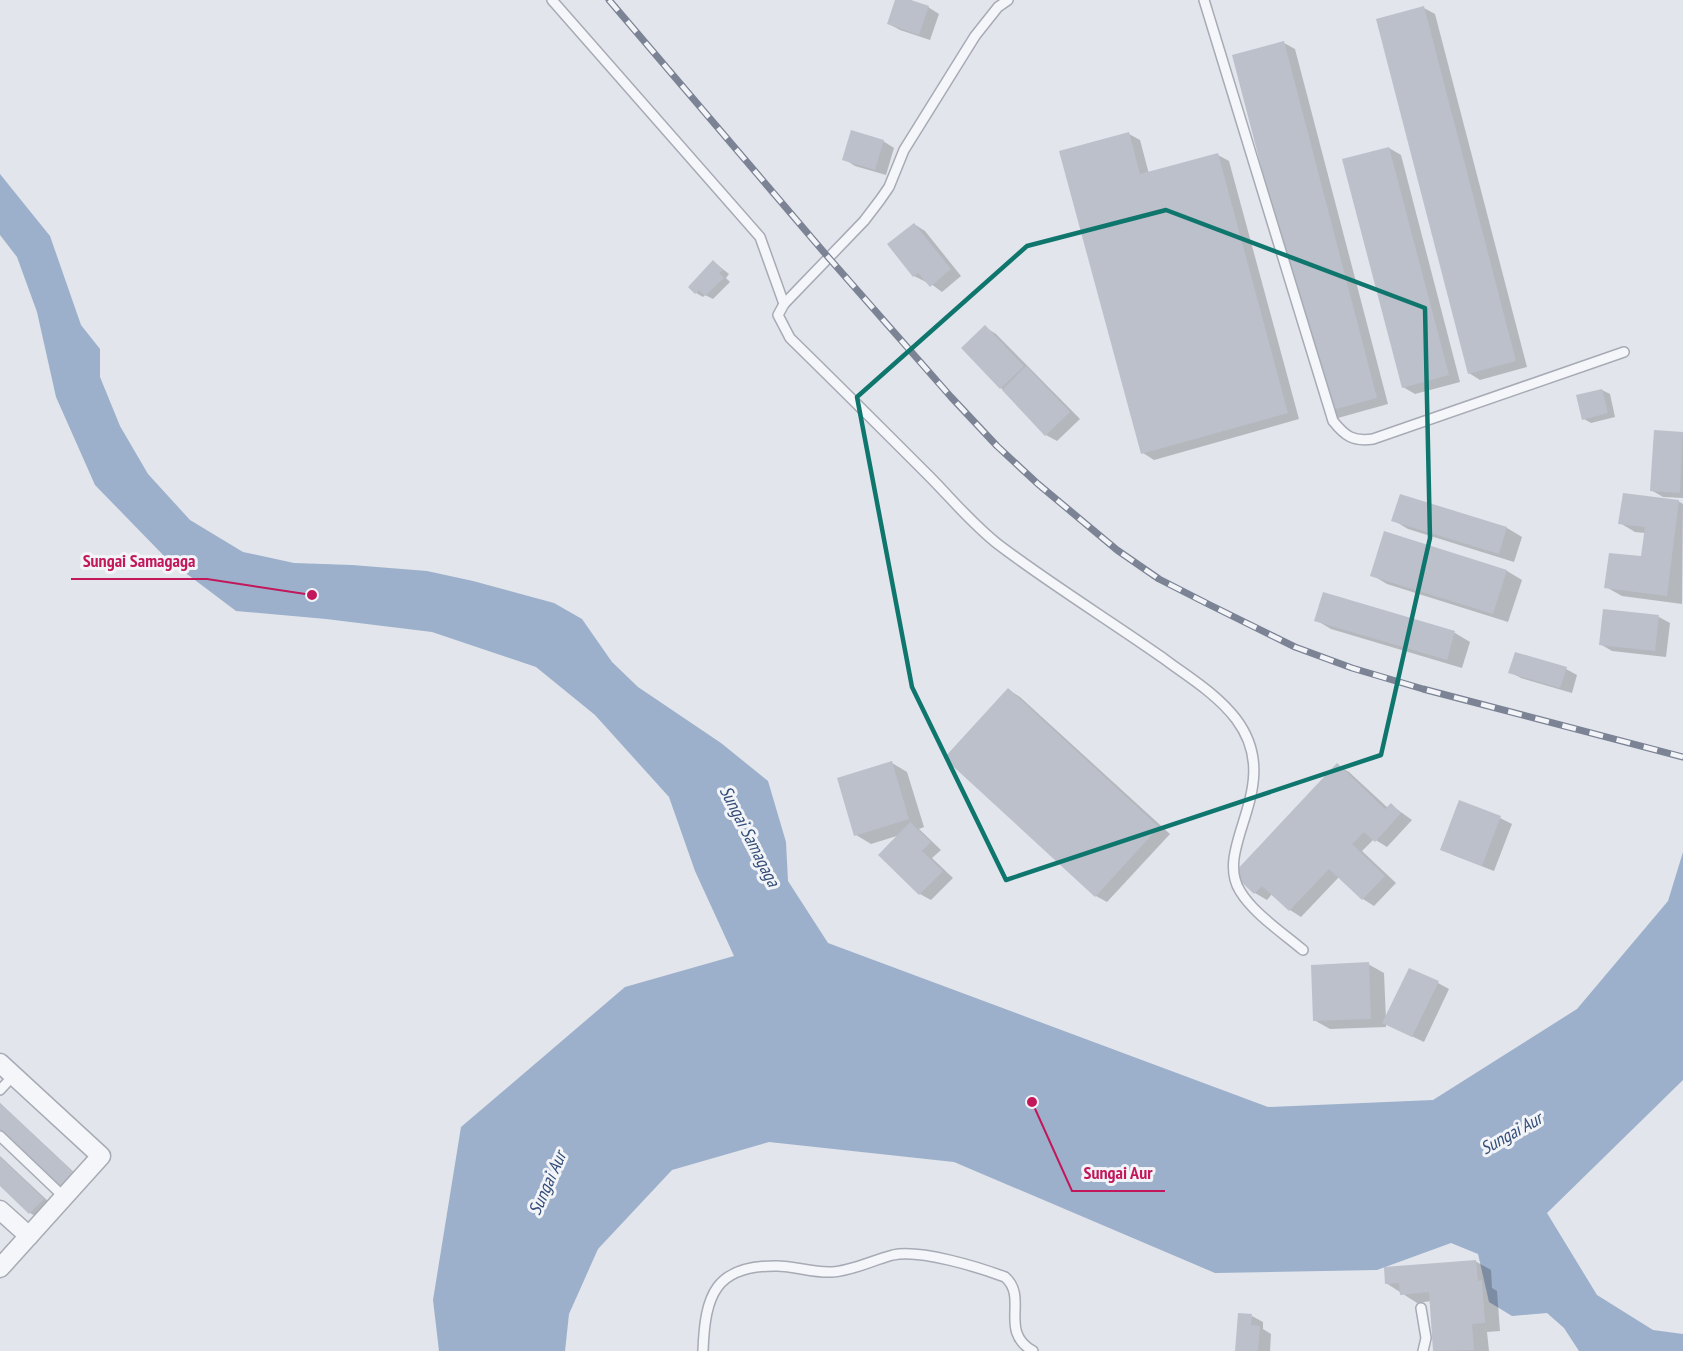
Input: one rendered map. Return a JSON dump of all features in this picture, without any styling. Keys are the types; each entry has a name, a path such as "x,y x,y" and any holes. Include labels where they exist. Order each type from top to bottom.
{"street":[{"path":"0,1268 101,1156 7,1070"},
{"path":"0,1210 29,1236"}],"lane":[{"path":"552,0 760,237 784,304"},
{"path":"1008,0 998,3 975,36 904,150 889,187 880,201 864,221 784,304 778,315 790,338 997,543 1210,693 1237,721 1250,742 1254,759 1254,774 1252,795 1234,856 1234,876 1240,891 1251,905 1303,950"},
{"path":"1204,0 1333,420 1350,439 1362,441 1373,439 1624,352"},
{"path":"0,1090 7,1070"},
{"path":"0,1136 64,1197"},
{"path":"703,1351 704,1328 713,1293 722,1280 735,1272 746,1268 778,1266 833,1273 895,1255 911,1253 1005,1277 1015,1290 1016,1333 1020,1342 1033,1351"},
{"path":"1422,1308 1426,1338 1423,1351"}],"highlighted area":[{"path":"1166,210 1425,308 1430,538 1381,755 1006,880 912,687 857,397 1027,246"}],"water":[{"path":"0,174 50,236 81,325 100,349 100,377 120,426 148,474 190,520 243,552 294,563 427,571 554,603 582,619 612,662 638,687 721,743 768,781 786,842 788,881 828,943 1268,1107 1433,1100 1577,1009 1668,901 1683,852 1683,1080 1547,1213 1597,1295 1653,1330 1683,1334 1683,1351 1579,1351 1564,1328 1547,1313 1512,1316 1489,1302 1478,1254 1451,1243 1377,1270 1215,1273 954,1162 769,1142 672,1170 598,1249 569,1314 565,1351 439,1351 433,1300 461,1127 625,987 734,956 695,871 669,797 595,715 536,667 432,632 236,611 167,559 95,485 56,397 37,312 17,257 0,235"}],"building":[{"path":"895,0 911,0 929,6 919,35 887,24"},
{"path":"1424,6 1516,361 1468,374 1376,19"},
{"path":"1284,41 1377,398 1325,412 1232,55"},
{"path":"851,130 884,140 875,170 842,160"},
{"path":"1129,132 1140,174 1218,153 1288,413 1141,454 1059,151"},
{"path":"1389,147 1449,375 1402,388 1342,159"},
{"path":"914,223 951,269 930,287 918,273 913,277 887,244"},
{"path":"713,260 723,270 719,273 724,278 705,296 699,290 695,294 688,287"},
{"path":"985,325 1024,366 1000,389 961,348"},
{"path":"1026,366 1070,412 1045,436 1002,390"},
{"path":"1602,389 1608,413 1582,420 1576,395"},
{"path":"1654,430 1683,432 1680,493 1650,491"},
{"path":"1623,493 1679,500 1667,596 1604,588 1609,553 1641,556 1645,527 1618,524"},
{"path":"1400,494 1507,527 1499,554 1391,521"},
{"path":"1384,531 1507,570 1493,614 1370,576"},
{"path":"1323,592 1455,631 1447,660 1314,621"},
{"path":"1603,609 1659,615 1655,651 1599,645"},
{"path":"1515,652 1567,667 1560,688 1508,673"},
{"path":"1008,688 1159,827 1095,897 944,758"},
{"path":"892,761 909,819 854,836 837,778"},
{"path":"1337,763 1385,809 1391,803 1401,813 1375,842 1364,832 1352,844 1385,876 1362,900 1329,869 1289,911 1262,886 1254,894 1233,874"},
{"path":"1459,800 1501,816 1482,866 1440,850"},
{"path":"910,822 931,842 922,851 943,871 919,895 878,855"},
{"path":"1369,962 1371,1019 1313,1021 1311,965"},
{"path":"1409,968 1439,981 1412,1037 1382,1023"},
{"path":"0,1103 73,1172 59,1187 0,1131"},
{"path":"0,1157 44,1199 29,1214 0,1186"},
{"path":"1476,1260 1478,1281 1482,1280 1485,1323 1472,1324 1474,1350 1433,1351 1429,1292 1400,1295 1399,1283 1385,1284 1384,1267"},
{"path":"1238,1313 1252,1314 1251,1325 1260,1326 1258,1351 1235,1351"}],"railway":[{"path":"609,0 828,257 951,397 997,446 1038,484 1117,550 1159,579 1210,605 1295,647 1352,668 1423,689 1683,757"}],"place":[{"name":"Sungai Samagaga","path":"312,595"},
{"name":"Sungai Aur","path":"1032,1102"}]}
